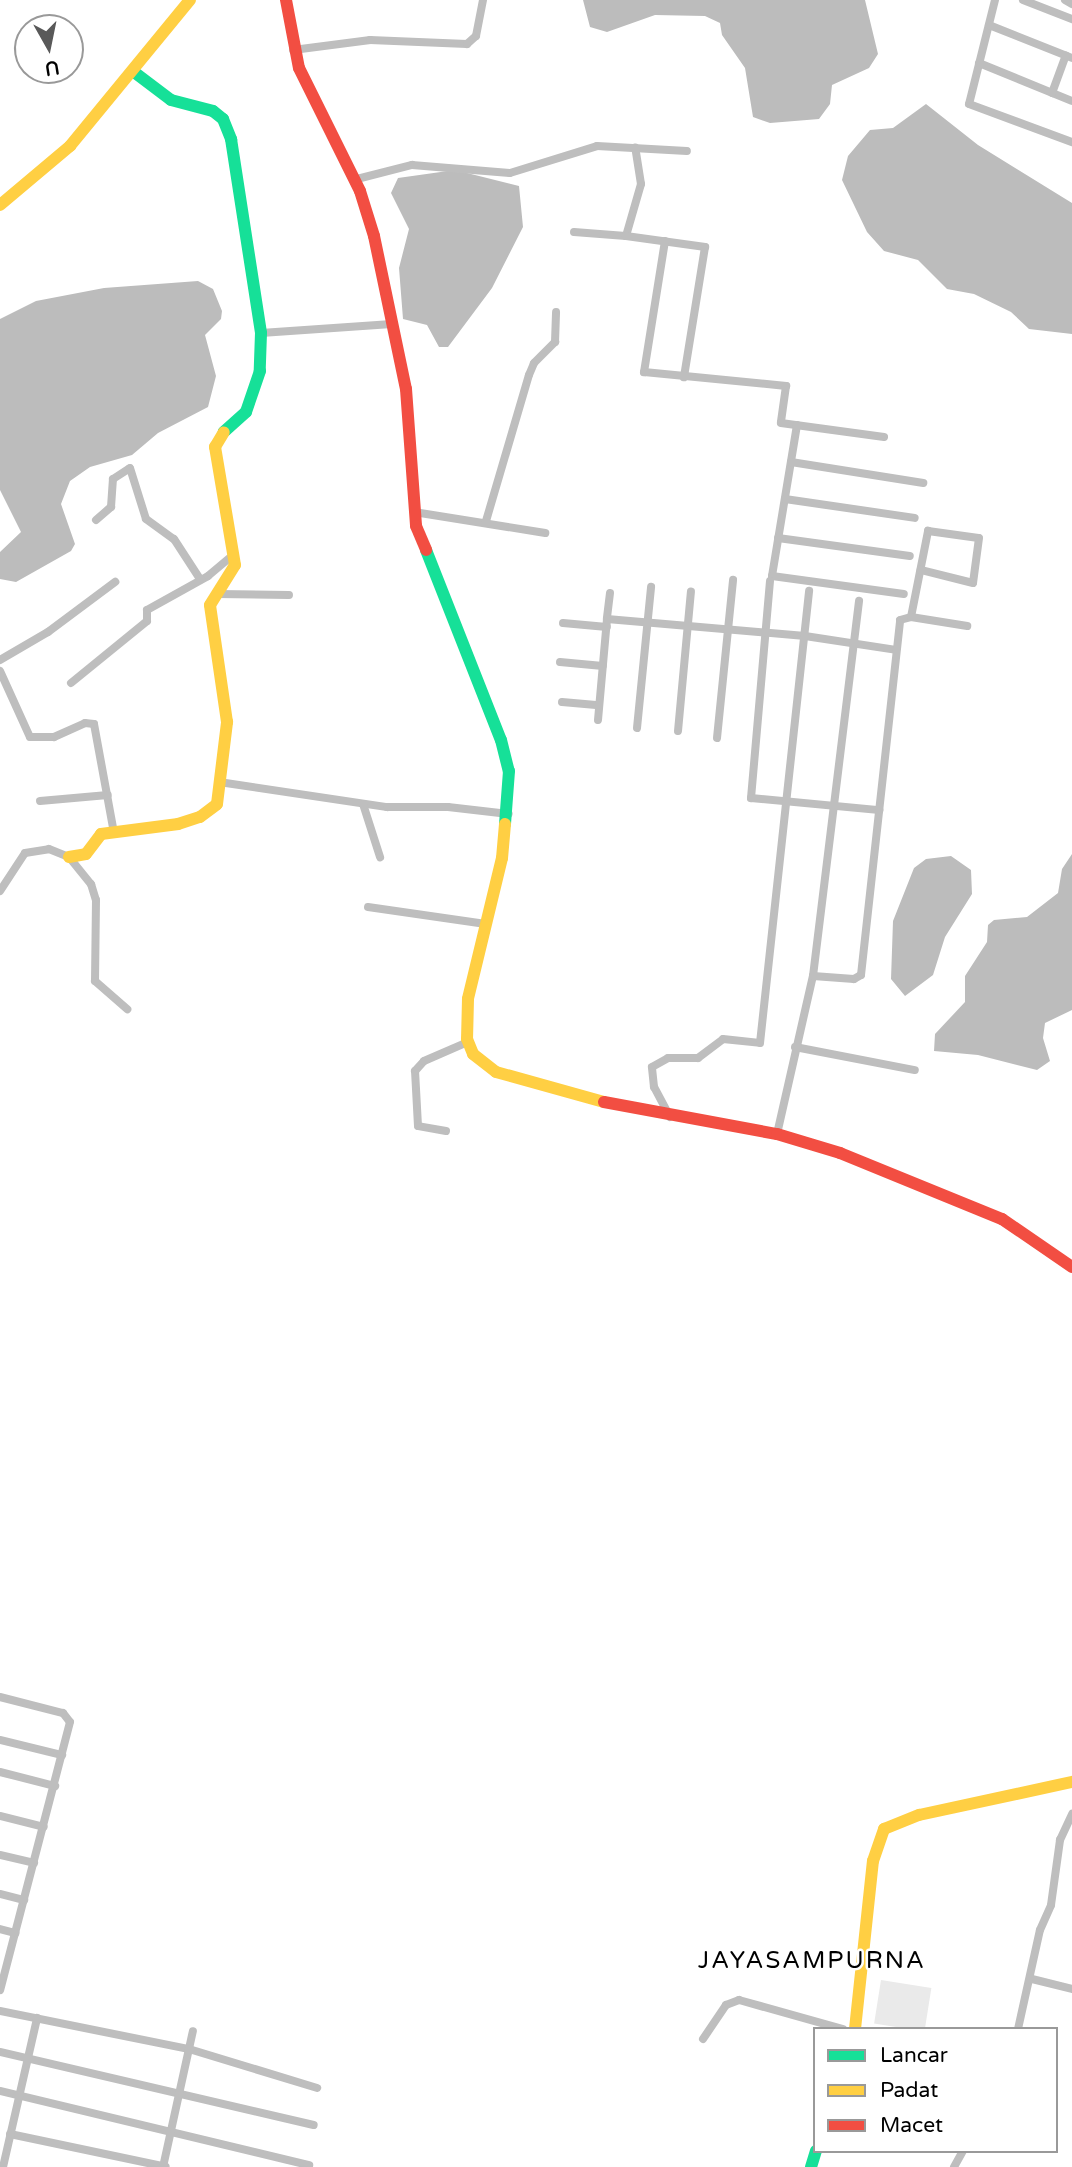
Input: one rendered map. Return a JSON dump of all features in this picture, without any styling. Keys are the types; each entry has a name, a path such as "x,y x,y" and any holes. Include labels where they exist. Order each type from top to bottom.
{"street":[{"path":"0,205 70,146 134,72 190,0"},
{"path":"286,0 293,50 309,93 353,180 374,236 410,419 413,512 507,756 509,814 468,999 468,1042 480,1061 496,1072 670,1117 777,1134 840,1153 973,1205 1030,1235 1072,1267"},
{"path":"293,50 370,40 467,44 475,36 483,0"},
{"path":"995,0 969,104 1072,142"},
{"path":"1023,0 1072,19"},
{"path":"1065,0 1072,4"},
{"path":"989,25 1069,57 1052,93"},
{"path":"979,63 1072,101"},
{"path":"69,858 86,853 101,834 200,817 217,804 227,722 211,605 235,565 215,447 251,402 260,370 261,333 230,139 223,119 213,111 171,100 134,72"},
{"path":"353,180 412,165 497,174 582,149 635,147 687,151"},
{"path":"626,236 641,187 635,147"},
{"path":"574,232 705,247 684,377"},
{"path":"665,241 644,372 786,386 781,423 884,437"},
{"path":"486,521 529,375 534,363 555,342 556,312"},
{"path":"261,333 392,324"},
{"path":"797,425 772,576 904,594"},
{"path":"791,462 923,483"},
{"path":"96,520 111,507 113,479 130,468 146,519 174,538 200,579"},
{"path":"785,499 915,518"},
{"path":"413,512 486,521 545,533"},
{"path":"911,617 928,531 979,538 973,583 921,570"},
{"path":"778,538 909,556"},
{"path":"71,683 146,621 147,610 200,579 233,555"},
{"path":"718,738 733,580"},
{"path":"770,581 751,798 879,810"},
{"path":"0,660 48,632 115,582"},
{"path":"637,728 651,587"},
{"path":"670,1117 654,1087 652,1067 668,1058 698,1058 723,1039 760,1044 809,590"},
{"path":"677,732 691,592"},
{"path":"598,720 610,593"},
{"path":"218,594 289,595"},
{"path":"777,1134 813,975 836,806 859,601"},
{"path":"813,975 854,979 861,975 900,620 911,617 967,626"},
{"path":"563,623 648,623 805,636 896,650"},
{"path":"560,662 603,666"},
{"path":"0,671 30,737 54,737 85,723 94,724 114,833"},
{"path":"562,702 599,705"},
{"path":"219,782 363,804 509,814"},
{"path":"40,802 108,795"},
{"path":"363,804 380,857"},
{"path":"0,891 25,853 49,849 69,858 91,884 96,900 95,981 127,1009"},
{"path":"368,907 486,924"},
{"path":"446,1131 418,1126 415,1071 424,1061 468,1042"},
{"path":"795,1047 915,1070"},
{"path":"0,1697 68,1717 55,1786 0,1990"},
{"path":"0,1740 62,1755"},
{"path":"0,1772 55,1786"},
{"path":"855,2027 873,1861 884,1829 910,1817 1072,1782"},
{"path":"1019,2027 1032,1979 1060,1840 1072,1814"},
{"path":"0,1816 44,1827"},
{"path":"0,1855 34,1863"},
{"path":"0,1894 24,1899"},
{"path":"0,1930 15,1933"},
{"path":"1032,1979 1072,1989"},
{"path":"704,2039 726,2005 739,2000 787,2010 832,2027"},
{"path":"0,2011 189,2049 317,2088"},
{"path":"3,2167 37,2018"},
{"path":"10,2134 164,2167 176,2091 193,2031"},
{"path":"0,2052 314,2125"},
{"path":"0,2091 309,2165"}],"shaded area":[{"path":"583,0 865,0 878,54 869,68 832,85 830,104 819,119 770,123 753,117 745,68 722,35 720,23 705,16 655,15 607,32 590,27"},
{"path":"926,104 978,145 1072,203 1072,334 1029,329 1011,312 974,294 947,289 918,260 884,251 867,232 842,180 848,156 870,130 893,128"},
{"path":"455,170 519,186 523,227 492,288 448,347 439,347 427,325 403,319 399,268 409,229 391,193 398,178"},
{"path":"198,281 213,289 222,311 221,319 205,335 216,376 208,407 158,433 132,455 90,467 70,481 61,504 75,544 71,551 16,582 0,579 0,552 21,532 0,490 0,319 36,301 104,288"},
{"path":"1072,854 1072,1010 1045,1023 1043,1038 1050,1061 1037,1070 978,1055 934,1051 935,1034 965,1002 965,976 987,942 988,925 994,920 1027,917 1058,893 1062,869"},
{"path":"951,856 971,870 972,894 945,937 933,975 905,996 891,979 893,921 914,868 926,859"},
{"path":"881,1980 931,1988 925,2027 874,2023"}],"traffic: fast":[{"path":"134,72 171,100 213,111 223,119 231,139 261,333 260,371 246,412 224,432"},
{"path":"426,550 501,740 509,771 505,824"},
{"path":"811,2167 815,2153"}],"traffic: slow":[{"path":"0,205 70,146 190,0"},
{"path":"69,857 86,854 101,834 178,824 200,817 217,804 227,722 210,605 235,565 215,447 224,432"},
{"path":"505,824 502,858 468,999 467,1039 473,1054 496,1072 604,1102"},
{"path":"855,2027 873,1861 884,1829 919,1815 1072,1782"}],"traffic: jam":[{"path":"286,0 299,68 360,191 374,236 406,389 416,526 426,550"},
{"path":"604,1102 777,1134 840,1153 1002,1219 1072,1267"}],"district":[{"name":"JAYASAMPURNA","path":"812,1961"}]}
